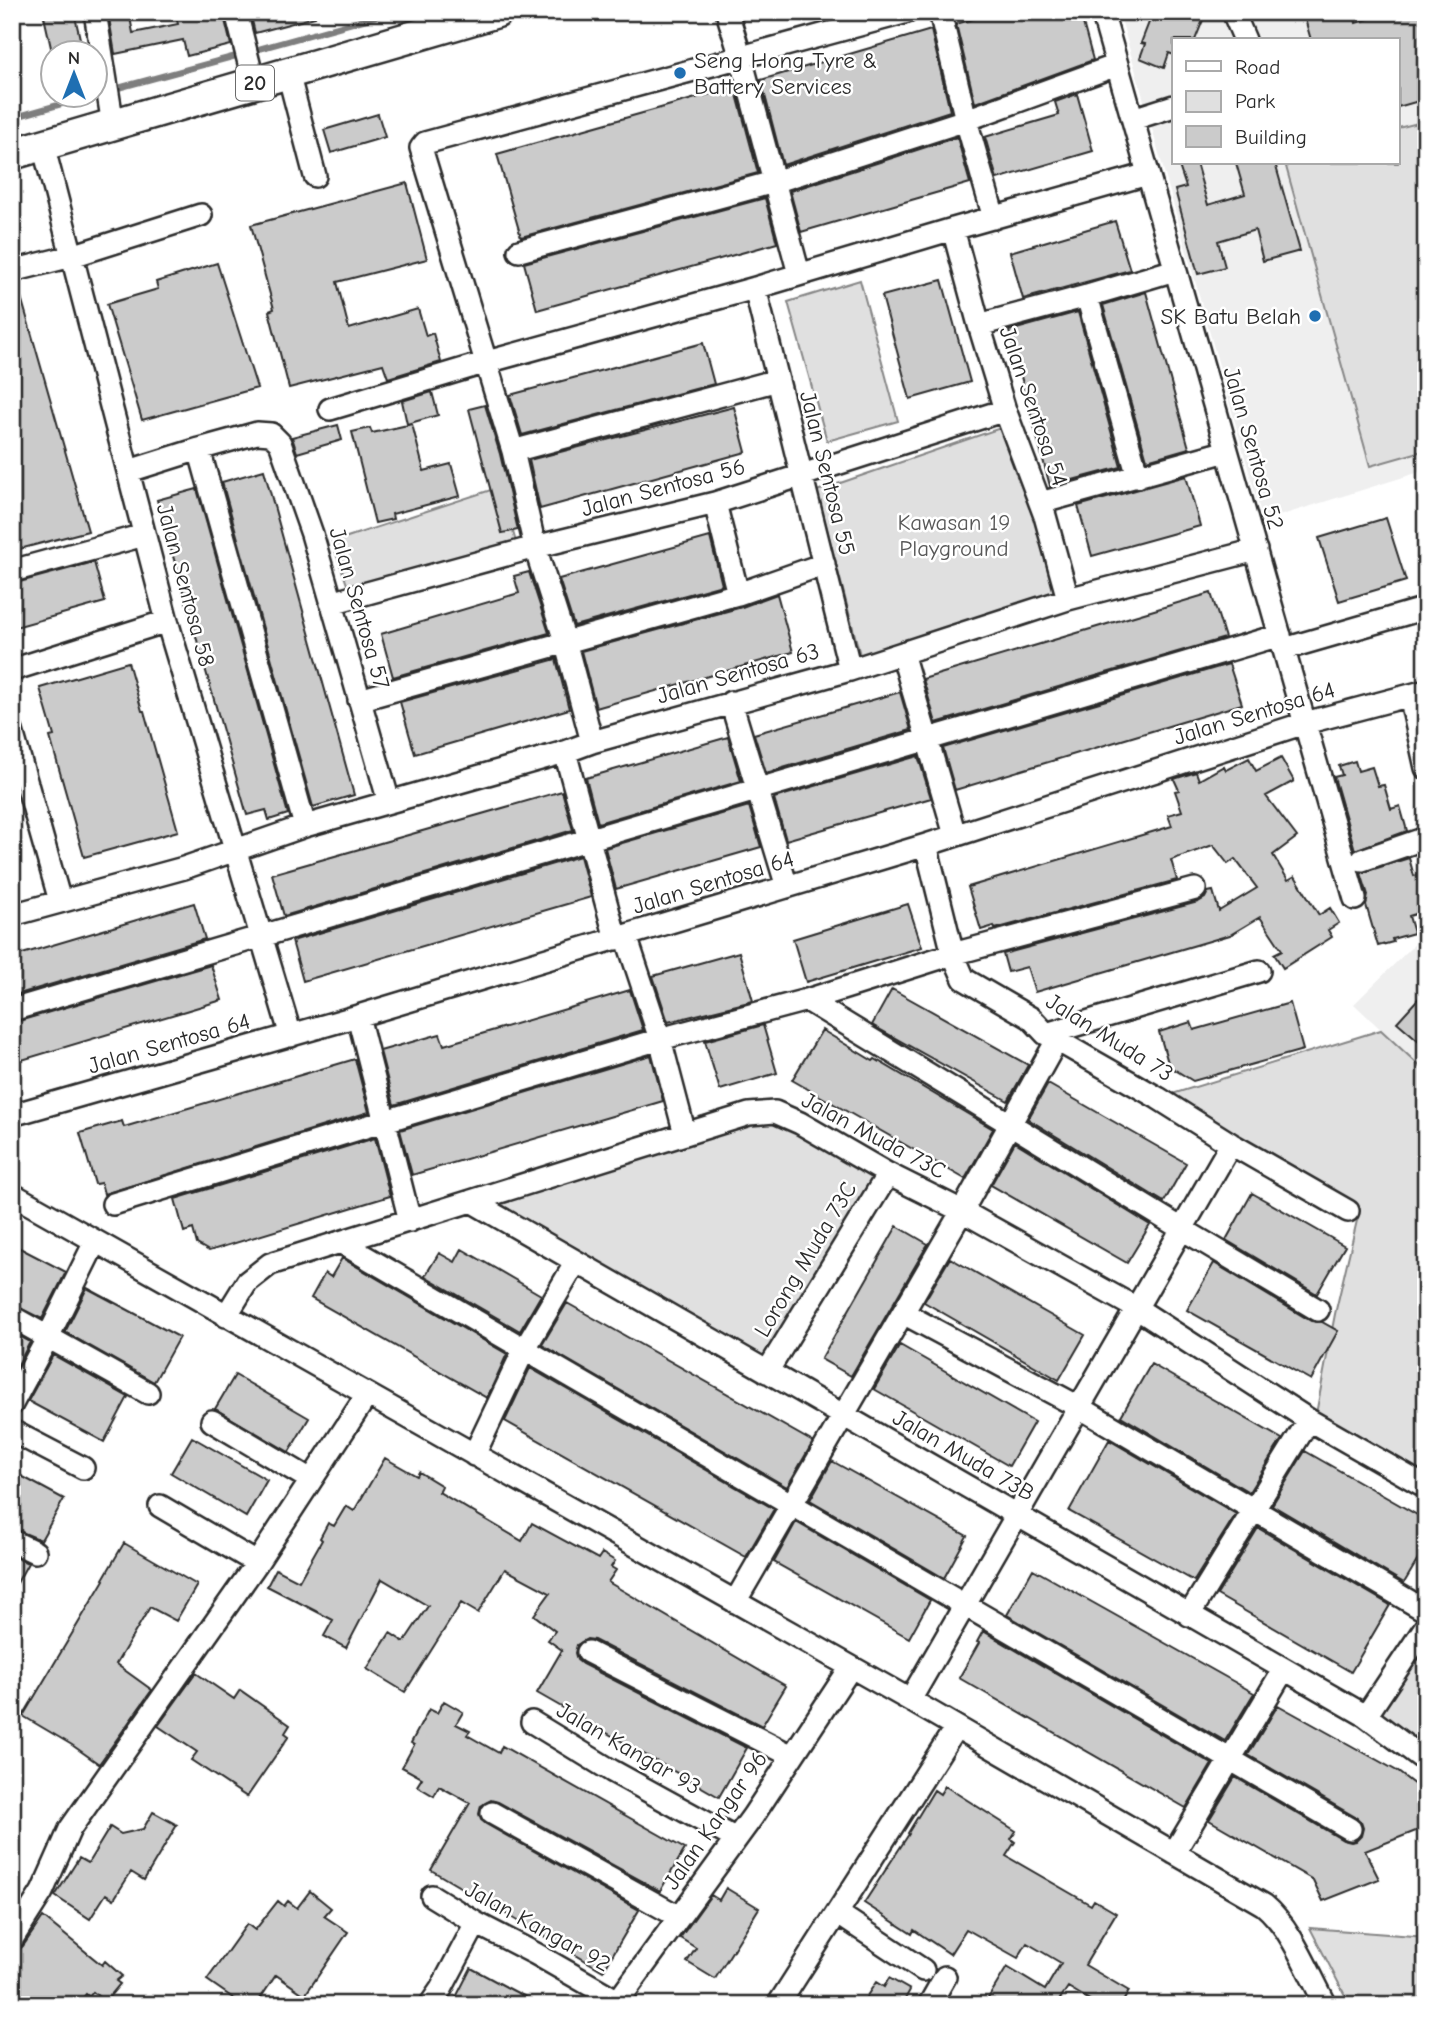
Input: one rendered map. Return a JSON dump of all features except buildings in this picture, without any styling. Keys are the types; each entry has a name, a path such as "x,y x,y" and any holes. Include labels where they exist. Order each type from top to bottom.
{"highway":[{"name":"20","path":"12,154 289,74 443,20 494,13"}],"street":[{"path":"95,12 114,125"},
{"path":"236,12 254,83"},
{"path":"727,12 799,274"},
{"path":"592,741 536,547 513,450 421,148 425,143 907,12"},
{"path":"940,12 966,120 994,218"},
{"name":"Jalan Sentosa 52","path":"1102,12 1355,898"},
{"path":"1233,12 1244,38"},
{"path":"519,251 774,181 966,120 1117,65"},
{"path":"289,74 315,176"},
{"path":"1133,120 1172,107"},
{"name":"Jalan Sentosa 58","path":"43,145 167,621 291,1036"},
{"path":"330,410 487,362 755,288 1148,174"},
{"path":"12,271 72,256 201,215"},
{"name":"Jalan Sentosa 54","path":"953,229 1005,410 1040,503 1068,599"},
{"path":"979,325 1175,270"},
{"name":"Jalan Sentosa 55","path":"755,288 850,670"},
{"path":"1087,296 1138,477"},
{"path":"513,450 778,380"},
{"name":"Jalan Sentosa 56","path":"331,603 536,547 715,503 1005,410"},
{"name":"Jalan Sentosa 57","path":"199,449 257,433 271,434 280,443 312,534 389,802"},
{"path":"129,471 199,449 305,826"},
{"path":"1040,503 1227,451"},
{"path":"715,503 738,594"},
{"path":"12,571 144,535"},
{"name":"Jalan Sentosa 63","path":"12,915 184,868 305,826 565,752 592,741 850,670 1068,599 1256,550"},
{"path":"359,700 738,594 824,564"},
{"path":"12,1010 927,740 1282,642 1426,608"},
{"path":"12,670 167,621"},
{"path":"902,653 955,835"},
{"path":"1418,693 1425,761"},
{"name":"Jalan Sentosa 64","path":"12,1115 359,1016 926,845 1305,723 1418,693"},
{"path":"731,702 787,887"},
{"path":"12,731 60,901"},
{"path":"565,752 587,839 660,1039 685,1134"},
{"path":"1362,860 1426,838"},
{"name":"Jalan Muda 73","path":"926,845 953,954 964,979 1031,1018 1052,1037 1348,1211"},
{"path":"114,1204 660,1039 807,1000 953,954 1195,889"},
{"path":"735,1602 962,1211 1052,1037 1259,971"},
{"path":"807,1000 1318,1310"},
{"path":"359,1016 410,1221"},
{"name":"Jalan Muda 73C","path":"226,1316 247,1283 270,1264 749,1114 775,1112 800,1123 888,1174 962,1211 1136,1308 1309,1420 1426,1487"},
{"path":"910,1700 1231,1144"},
{"name":"Lorong Muda 73C","path":"767,1372 888,1174"},
{"path":"12,1194 910,1700 1264,1905 1276,1915 1285,1928 1326,2005"},
{"name":"Jalan Muda 73B","path":"471,1201 1366,1716 1426,1761"},
{"path":"12,1404 95,1242"},
{"path":"340,1242 1350,1829"},
{"path":"474,1455 524,1350 576,1262"},
{"path":"903,1313 1079,1407 1426,1611"},
{"path":"12,1317 148,1393"},
{"path":"12,1939 42,1892 70,1829 257,1563 367,1395"},
{"path":"1189,1615 1309,1420"},
{"path":"212,1421 311,1480"},
{"path":"12,1431 83,1468"},
{"path":"160,1506 257,1563"},
{"path":"12,1541 35,1552"},
{"path":"1366,1716 1426,1626"},
{"path":"588,1652 792,1756"},
{"name":"Jalan Kangar 96","path":"618,2001 753,1816 851,1667"},
{"path":"1174,1853 1284,1669"},
{"name":"Jalan Kangar 93","path":"532,1722 612,1771 736,1839"},
{"path":"778,2005 956,1727"},
{"path":"492,1813 679,1917"},
{"name":"Jalan Kangar 92","path":"432,1896 618,2001"},
{"path":"837,1913 923,1970"},
{"path":"430,2005 476,1923"},
{"path":"929,2005 945,1977"}],"shaded area":[{"name":"SK Batu Belah","path":"1119,12 1426,12 1426,470 1263,521"},
{"path":"1426,933 1426,1072 1354,1004"}],"green space":[{"path":"1426,121 1426,450 1370,466 1285,164 1400,164 1400,128"},
{"path":"860,280 898,421 827,441 788,302"},
{"name":"Kawasan 19 Playground","path":"1012,424 1062,589 860,655 817,491"},
{"path":"500,487 516,542 349,590 332,542"},
{"path":"1381,1030 1426,1072 1426,1484 1316,1414 1335,1314 1359,1212 1159,1098"},
{"path":"775,1112 888,1174 767,1372 471,1201"},
{"path":"1426,1623 1426,1749 1378,1717"},
{"path":"1310,1928 1426,1937 1426,2005 1350,2005"}],"waterway":[{"path":"255,50 392,12"},
{"path":"118,88 236,56"},
{"path":"12,118 47,108"}],"place":[{"name":"Seng Hong Tyre & Battery Services","path":"680,73"},
{"name":"SK Batu Belah","path":"1315,316"}]}
